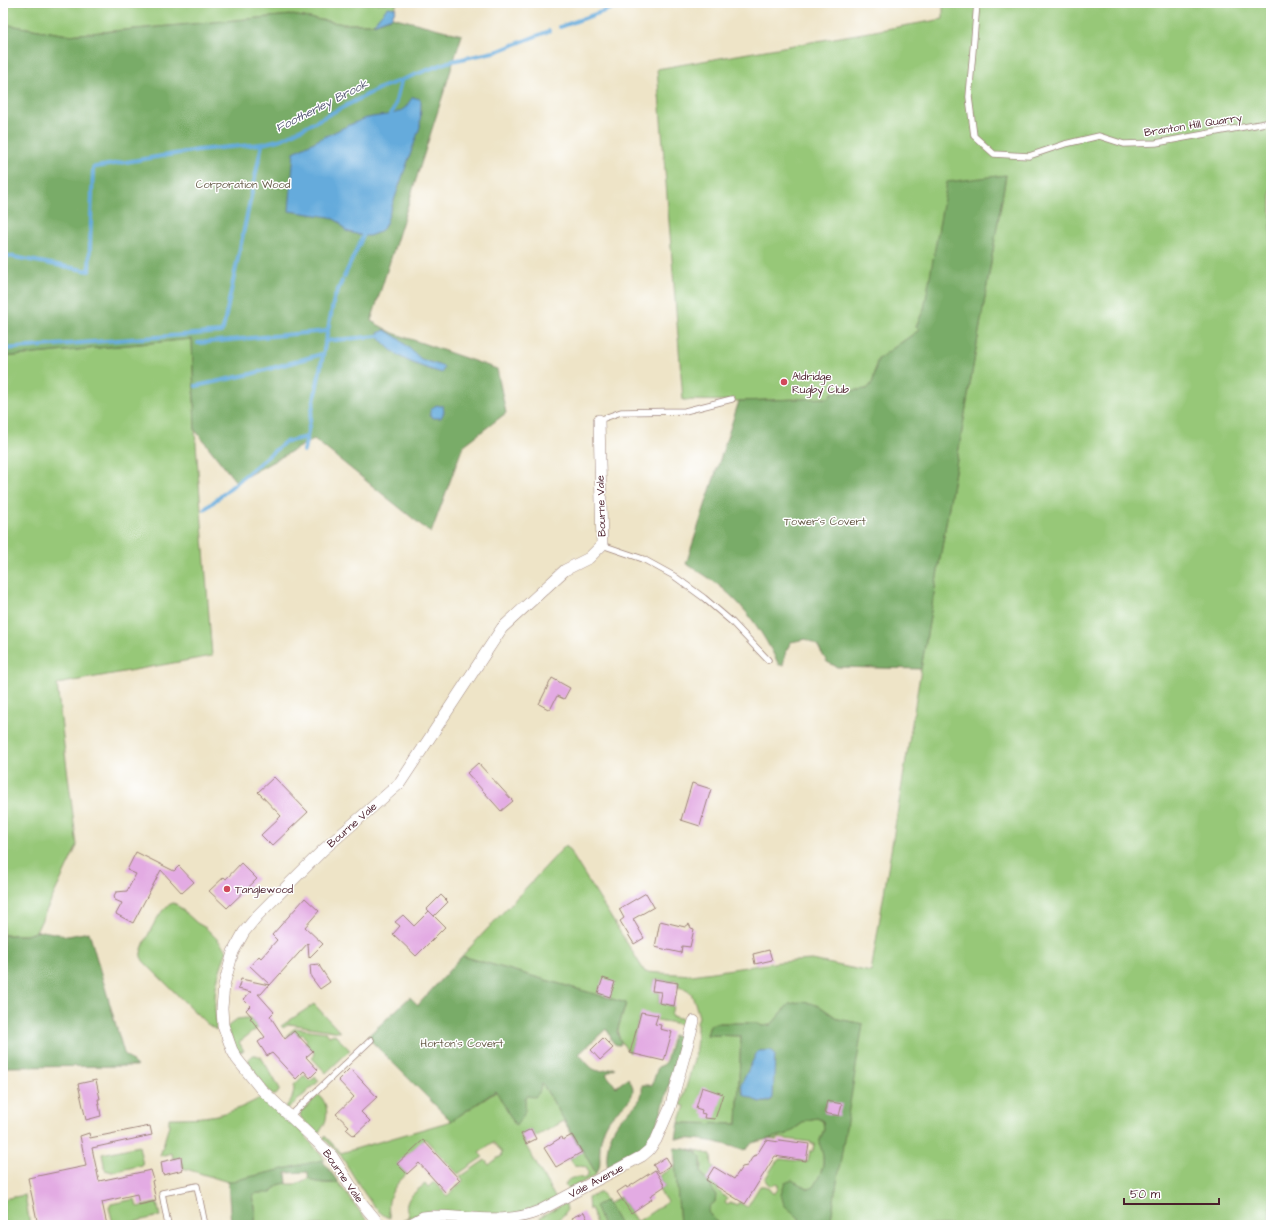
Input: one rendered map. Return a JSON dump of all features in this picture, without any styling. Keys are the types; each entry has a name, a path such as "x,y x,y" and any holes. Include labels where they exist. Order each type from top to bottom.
{"street":[{"name":"Bourne Vale","path":"380,1225 361,1202 332,1156 261,1089 237,1059 228,1042 224,1025 223,996 228,967 235,948 244,932 258,915 323,850 400,783 502,628 565,570 589,558 602,545 599,420"},
{"name":"Vale Avenue","path":"409,1225 423,1217 432,1216 484,1219 522,1217 540,1211 642,1156 649,1150 656,1140 670,1108 694,1021"}],"lane":[{"name":"Branton Hill Quarry","path":"977,3 969,97 974,136 994,154 1029,156 1065,144 1099,136 1124,144 1156,143 1271,122"},
{"path":"599,420 621,412 685,411 732,399"},
{"path":"602,545 643,559 674,576 704,598 726,617 768,660"},
{"path":"290,1116 371,1040"},
{"path":"168,1225 162,1193 197,1186 206,1225"}],"green space":[{"path":"3,3 397,3 392,17 374,24 344,24 292,15 68,35 9,25 3,21"},
{"path":"943,3 1271,3 1271,1225 830,1225 862,1024 838,1019 821,1007 789,1004 771,1025 762,1026 756,1023 717,1023 710,1025 707,1035 741,1036 737,1124 679,1123 685,1106 681,1105 695,1056 697,1022 699,1017 691,993 686,989 678,987 676,980 673,980 673,982 654,979 652,991 660,993 659,1003 673,1006 671,1016 688,1020 686,1025 640,1017 630,1053 620,1040 618,1034 619,1024 626,1003 462,956 566,845 645,972 692,975 780,962 812,960 871,972 921,669 1006,175 924,309 916,326 919,330 878,359 874,379 867,389 832,393 829,398 739,401 683,400 657,69 943,19"},
{"name":"Corporation Wood","path":"292,15 344,24 374,24 392,17 462,35 371,321 393,333 497,369 506,413 463,446 431,533 314,439 236,482 195,430 192,339 3,357 3,21 9,25 68,35"},
{"name":"Tower's Covert","path":"1006,175 921,669 837,667 827,662 817,645 806,639 791,642 786,651 783,665 779,665 752,619 741,606 717,584 686,564 739,401 829,398 832,393 867,389 874,379 878,359 919,330 916,326 924,309 947,182"},
{"path":"192,339 195,430 212,656 57,684 77,846 36,932 26,935 3,935 3,357"},
{"path":"173,903 197,923 206,928 227,951 216,987 216,1030 206,1023 144,962 141,956 144,943 162,911"},
{"path":"43,931 68,936 89,932 124,1053 137,1066 3,1067 3,935 26,935"},
{"name":"Horton's Covert","path":"462,956 626,1003 617,1031 621,1041 620,1045 614,1044 606,1029 579,1054 593,1069 601,1071 615,1068 606,1074 616,1087 628,1078 632,1085 633,1091 631,1097 612,1116 605,1128 601,1142 600,1165 596,1173 542,1083 539,1093 535,1097 527,1096 525,1098 523,1117 515,1125 496,1091 451,1121 367,1037 410,997 418,1005"},
{"path":"800,1002 811,1003 821,1007 838,1019 863,1024 830,1225 801,1225 799,1218 784,1205 781,1194 785,1183 792,1180 808,1189 813,1187 823,1166 823,1155 819,1143 824,1129 823,1121 817,1118 807,1120 787,1134 752,1143 747,1149 742,1150 726,1144 676,1138 679,1123 737,1124 741,1036 707,1035 710,1025 717,1023 757,1023 762,1026 771,1025 789,1004","holes":["759,1051 768,1051 772,1100 760,1102 743,1093 741,1089"]},
{"path":"314,1004 340,1032 289,1024 283,1028 281,1026"},
{"path":"250,1018 258,1028 239,1042 244,1051 237,1052 227,1027 237,1019"},
{"path":"295,1028 326,1032 329,1036 334,1034 350,1050 326,1073 312,1058 314,1052 305,1042 307,1040 302,1034 300,1036 294,1031 288,1037 287,1035"},
{"path":"673,1035 681,1036 671,1080 655,1129 641,1150 630,1158 609,1169 607,1163 607,1153 612,1132 623,1116 639,1101 641,1097 642,1085 652,1085 658,1067 666,1062"},
{"path":"253,1055 261,1057 279,1087 279,1091 276,1095 272,1095 248,1064 249,1059"},
{"path":"533,1068 596,1175 568,1190 565,1185 571,1178 585,1178 588,1175 588,1172 586,1167 574,1165 570,1159 582,1152 564,1121 535,1137 531,1129 520,1135 556,1199 517,1214 421,1213 402,1221 409,1216 407,1206 410,1198 425,1184 428,1187 434,1182 447,1196 463,1181 460,1177 485,1160 489,1165 501,1157 502,1152 493,1142 479,1153 483,1157 458,1174 425,1139 397,1164 407,1174 394,1188 389,1199 390,1218 383,1215 376,1209 362,1190 339,1153 323,1138 325,1136 341,1153 451,1121"},
{"path":"303,1076 310,1081 316,1077 319,1081 288,1109 285,1107 292,1097 294,1085"},
{"path":"319,1095 323,1099 327,1114 322,1129 318,1133 301,1118 300,1113"},
{"path":"258,1099 266,1099 302,1132 325,1160 228,1182 183,1168 181,1158 173,1159 172,1153 160,1156 169,1125 169,1118 194,1118 225,1113"},
{"path":"817,1118 823,1121 824,1129 819,1143 823,1155 823,1166 813,1188 808,1189 802,1185 799,1218 801,1225 719,1225 708,1212 712,1188 701,1172 702,1164 697,1152 689,1149 711,1155 712,1165 714,1167 707,1180 718,1187 718,1190 727,1199 725,1203 728,1205 730,1202 737,1205 739,1202 747,1207 760,1186 765,1186 772,1193 775,1193 778,1189 778,1185 774,1184 771,1186 765,1179 776,1162 781,1159 808,1162 810,1151 813,1151 814,1144 811,1144 811,1142 778,1138 778,1140 767,1139 787,1134 807,1120"},
{"path":"139,1146 143,1165 112,1172 105,1170 102,1154"},
{"path":"674,1148 692,1151 701,1157 701,1172 716,1195 715,1202 710,1206 708,1212 719,1225 680,1225"},
{"path":"322,1160 338,1182 324,1183 313,1181 309,1178 308,1172 286,1173 287,1183 278,1185 271,1193 257,1193 253,1195 252,1199 255,1206 256,1225 231,1225 228,1182"},
{"path":"676,1165 680,1225 596,1225 591,1208 589,1210 588,1198 601,1192 608,1204 620,1197 637,1222 667,1202 659,1190 665,1186 659,1176"},
{"path":"309,1178 311,1180 323,1183 338,1182 370,1225 256,1225 255,1206 252,1199 253,1195 257,1193 272,1192 280,1184 296,1184"},
{"path":"25,1195 30,1225 3,1225 3,1199"},
{"path":"135,1199 137,1207 157,1203 160,1216 115,1225 113,1223 109,1208 111,1204"},
{"path":"606,1200 620,1225 603,1225 595,1206"},
{"path":"565,1203 567,1209 563,1216 548,1222 541,1220 540,1217"},
{"path":"529,1219 534,1225 416,1225 422,1220"}],"water":[{"path":"388,7 396,8 392,17 373,24"},
{"path":"413,97 420,99 421,102 420,127 383,229 369,236 363,236 346,231 339,222 330,217 289,211 294,152 366,118 396,113 406,107"},
{"path":"385,330 399,339 421,359 444,367 442,373 415,364 399,356 378,336 378,333"},
{"path":"437,405 443,405 444,412 441,418 434,418 430,416 431,409"},
{"path":"771,1050 775,1055 773,1098 770,1101 762,1102 744,1095 741,1085 757,1052"}],"building":[{"path":"552,678 570,688 564,699 557,696 550,710 539,704"},
{"path":"478,763 513,801 501,811 467,773"},
{"path":"274,777 308,812 272,846 261,835 281,816 258,792"},
{"path":"692,783 711,789 700,826 681,820"},
{"path":"136,852 174,871 179,866 194,882 182,893 161,870 133,923 116,914 122,903 115,900 114,896 116,892 127,891 136,874 127,870"},
{"name":"Tanglewood","path":"241,863 257,879 227,908 209,891 224,877 226,879"},
{"path":"646,893 654,907 633,919 644,938 634,944 620,921 624,918 619,909"},
{"path":"441,895 448,902 434,916 427,909"},
{"path":"305,898 319,911 305,927 323,944 309,958 308,943 270,985 250,966 259,956 261,958 277,940 272,935"},
{"path":"429,911 445,927 416,956 393,934 400,926 395,922 403,915 414,926"},
{"path":"660,921 685,927 689,924 691,928 694,929 690,947 682,946 681,953 655,947"},
{"path":"769,950 772,960 755,964 753,954"},
{"path":"319,964 330,982 320,989 311,977 310,965"},
{"path":"603,978 615,982 610,997 598,993"},
{"path":"241,979 269,985 261,994 258,994 274,1012 270,1016 285,1039 294,1031 313,1051 306,1057 318,1070 310,1078 304,1071 296,1079 272,1053 267,1056 258,1042 265,1037 250,1018 252,1017 246,1010 250,1006 243,999 251,992 238,989"},
{"path":"654,979 678,983 674,1006 659,1003 661,992 652,991"},
{"path":"641,1012 658,1015 655,1024 661,1025 660,1029 672,1032 664,1061 630,1053"},
{"path":"603,1038 613,1048 600,1060 591,1050"},
{"path":"350,1068 377,1097 361,1112 370,1121 354,1136 346,1129 349,1126 336,1114 354,1097 338,1080"},
{"path":"96,1080 100,1099 98,1099 101,1116 86,1120 78,1084"},
{"path":"702,1087 723,1094 715,1119 704,1118 705,1114 701,1113 702,1110 696,1108"},
{"path":"827,1101 842,1104 839,1116 824,1113"},
{"path":"150,1126 152,1135 92,1148 99,1181 151,1170 154,1180 152,1181 156,1201 139,1205 137,1194 102,1202 107,1225 38,1225 28,1178 86,1166 80,1136 89,1133 90,1138"},
{"path":"531,1129 536,1139 526,1144 521,1134"},
{"path":"572,1135 582,1152 556,1167 544,1148 562,1137 563,1140"},
{"path":"423,1140 460,1180 446,1193 419,1163 407,1174 397,1164"},
{"path":"766,1140 779,1142 779,1140 809,1144 806,1161 775,1156 745,1204 706,1180 714,1167 734,1179 742,1167 747,1166 754,1155 756,1156"},
{"path":"181,1157 183,1170 163,1175 161,1162"},
{"path":"666,1157 671,1165 659,1173 653,1165"},
{"path":"655,1170 665,1186 650,1196 652,1199 631,1213 617,1192 626,1186 627,1188"},
{"path":"584,1212 590,1225 575,1225 571,1218"}],"waterway":[{"name":"Footherley Brook","path":"560,27 626,3"},
{"name":"Footherley Brook","path":"3,255 89,271 93,168 198,150 262,144 282,139 378,89 448,62 498,51 549,31"},
{"path":"391,114 394,109 401,81"},
{"path":"3,349 221,332 223,329 262,144"},
{"path":"344,277 363,236"},
{"path":"304,451 334,299 342,281"},
{"path":"198,343 327,331"},
{"path":"325,341 378,336"},
{"path":"196,386 251,374 322,354"},
{"path":"205,509 285,442 307,437"}],"place":[{"name":"Aldridge Rugby Club","path":"784,382"},
{"name":"Tanglewood","path":"227,889"}]}
